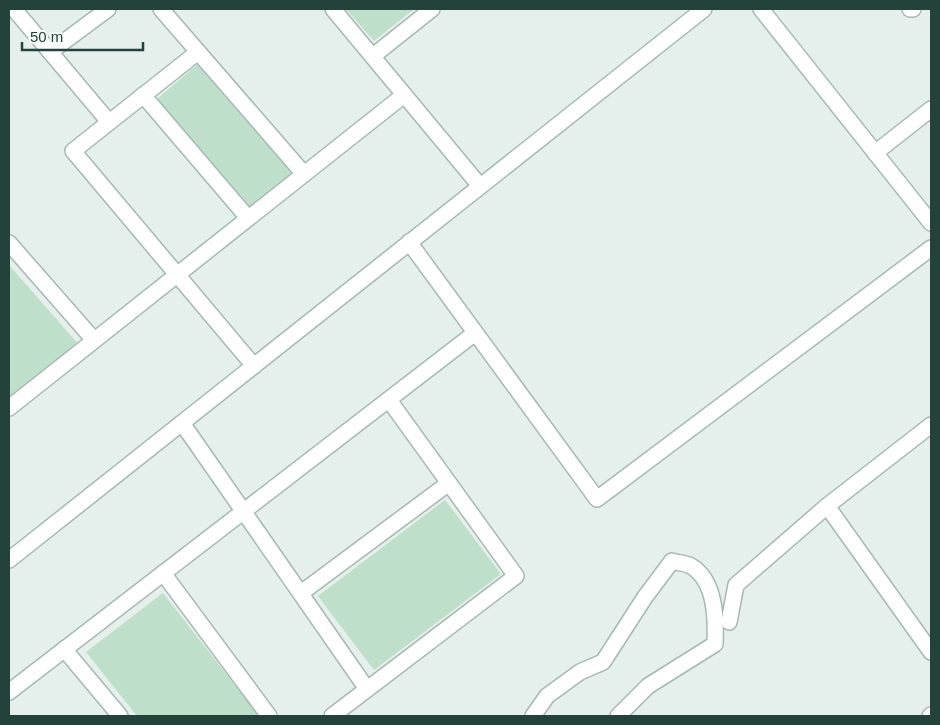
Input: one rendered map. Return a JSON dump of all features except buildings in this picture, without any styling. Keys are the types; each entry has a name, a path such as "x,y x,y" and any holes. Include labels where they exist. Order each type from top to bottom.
{"street":[{"path":"14,9 109,122"},
{"path":"50,52 108,9"},
{"path":"161,9 304,174"},
{"path":"333,9 480,186"},
{"path":"373,56 432,9"},
{"path":"9,560 704,9"},
{"path":"761,9 931,223"},
{"path":"198,52 73,151 254,366"},
{"path":"143,95 248,218"},
{"path":"9,408 404,95"},
{"path":"875,153 931,109"},
{"path":"409,242 597,499 931,248"},
{"path":"9,243 94,340"},
{"path":"9,692 476,333"},
{"path":"332,716 516,576 389,400"},
{"path":"182,422 367,689"},
{"path":"729,622 736,585 826,506 931,425"},
{"path":"300,593 449,483"},
{"path":"826,506 931,652"},
{"path":"533,716 547,696 580,672 603,662 645,597 672,561 691,566 704,580 712,601 716,621 715,644 648,686 618,716"},
{"path":"163,574 269,716"},
{"path":"712,601 733,601"},
{"path":"64,649 120,716"}],"green space":[{"path":"346,9 414,9 374,41"},
{"path":"198,64 293,174 252,209 157,99"},
{"path":"9,265 79,345 9,399"},
{"path":"445,500 501,574 374,670 318,596"},
{"path":"163,593 259,716 137,716 86,652"}]}
